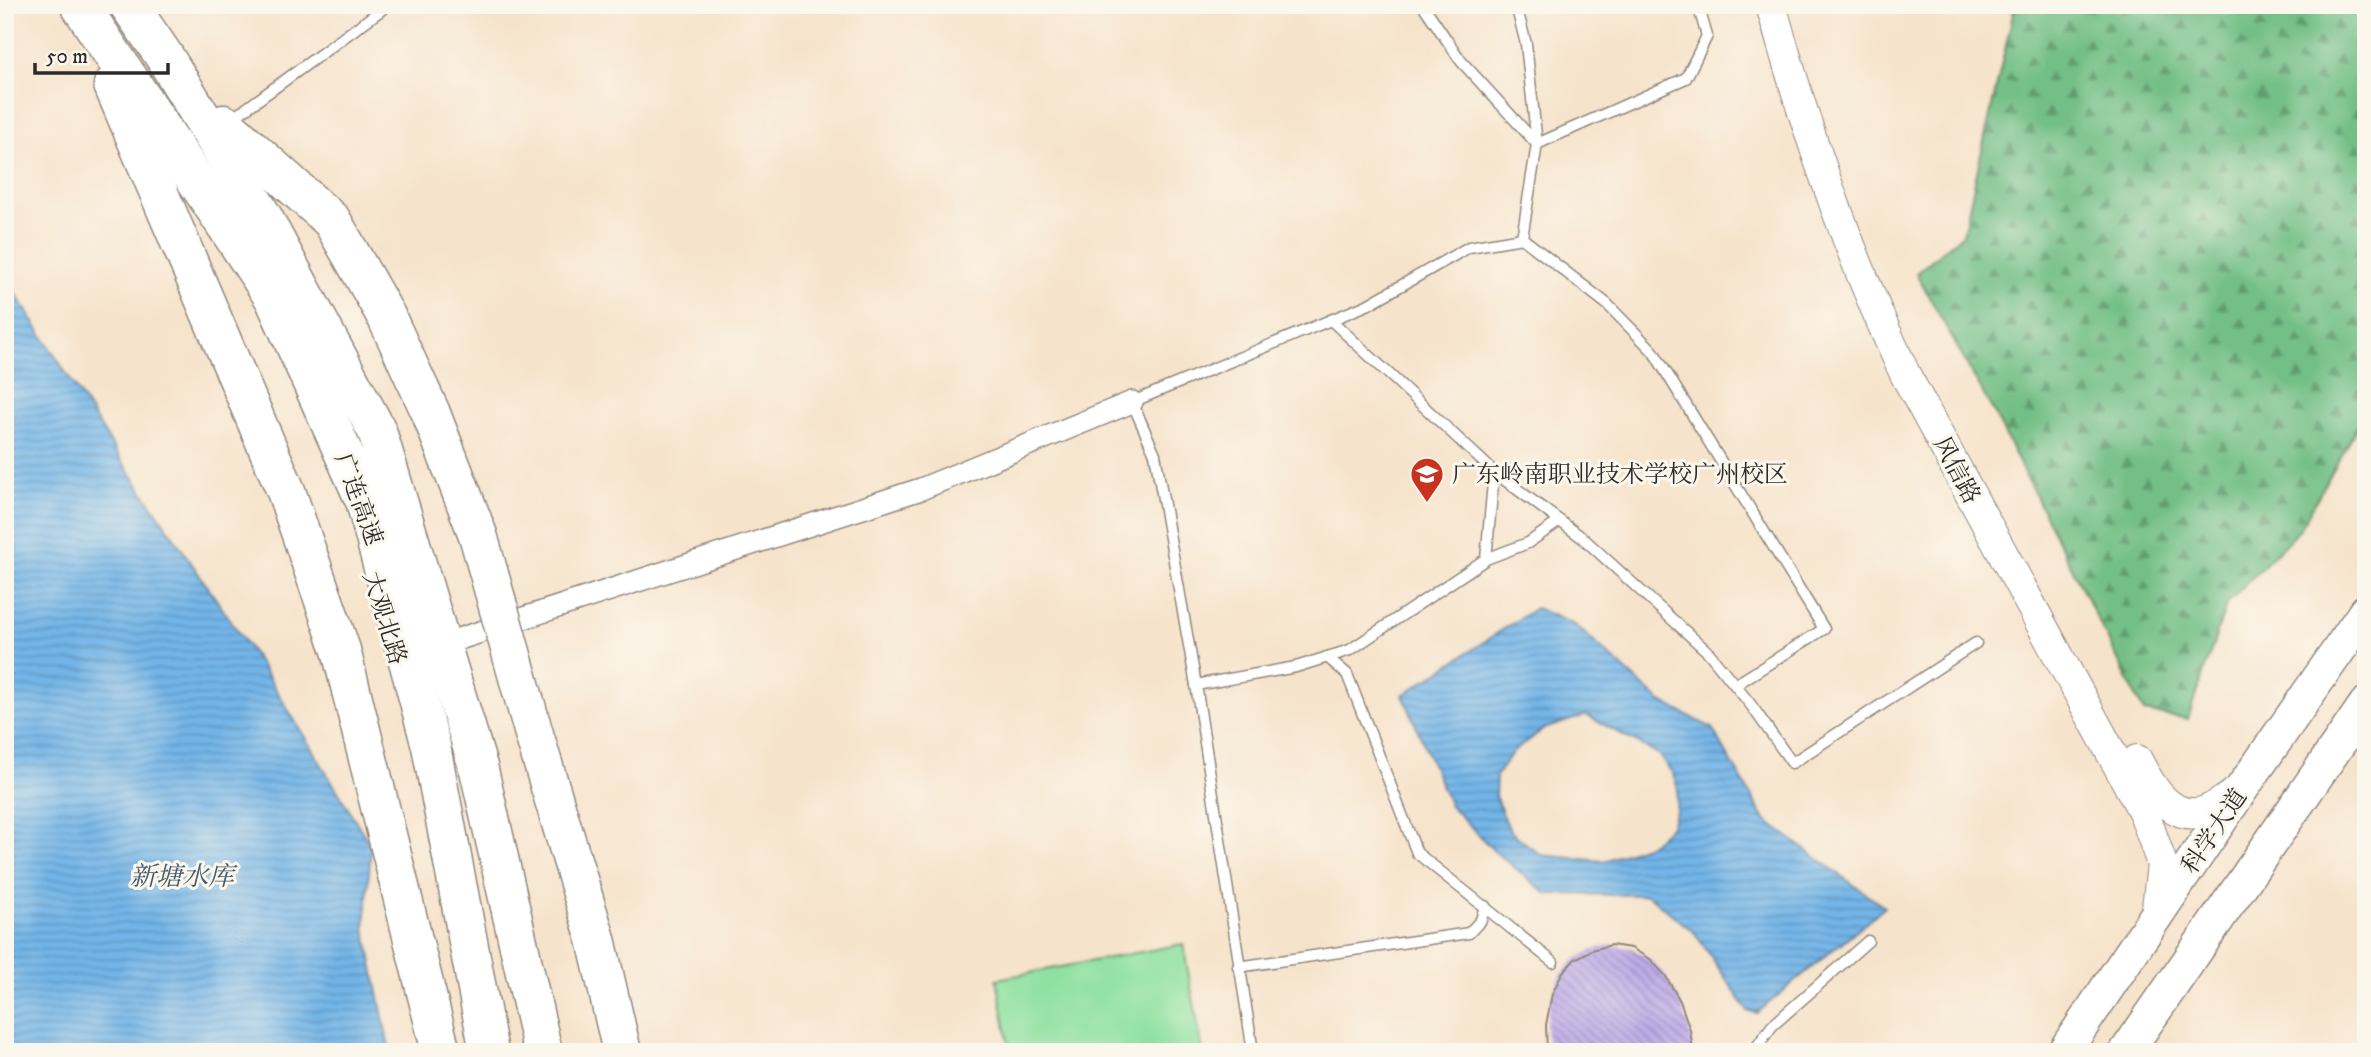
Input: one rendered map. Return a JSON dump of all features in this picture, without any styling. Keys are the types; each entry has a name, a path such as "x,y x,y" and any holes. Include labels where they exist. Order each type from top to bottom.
{"highway":[{"name":"广连高速","path":"80,5 274,298 365,502 431,746 489,1052"},
{"name":"广连高速","path":"129,5 264,219 377,431 479,770 543,1052"},
{"path":"106,68 286,491 341,650 441,1052"},
{"path":"224,124 332,221 386,316 430,411 478,535 596,939 622,1052"}],"main road":[{"name":"大观北路","path":"64,5 180,172 268,312 322,431 340,478 403,676 441,878 479,1052"},
{"path":"143,5 224,124 306,260 363,375 412,491 459,639 505,823 554,1052"},
{"name":"科学大道","path":"2064,1052 2366,611"},
{"path":"2126,1052 2366,704"}],"street":[{"name":"风信路","path":"1771,5 1830,191 1881,322 1918,397 2139,783 2172,807 2186,813 2200,813 2215,807 2243,787"},
{"name":"风信路","path":"1786,5 1829,155 1897,323 1928,387 2139,783 2144,813 2162,864 2155,920"},
{"path":"459,639 921,489 1132,402"}],"lane":[{"path":"224,124 388,5"},
{"path":"1423,5 1461,61 1537,144"},
{"path":"1516,5 1526,44 1537,144 1522,238"},
{"path":"1537,144 1686,78 1707,36 1698,5"},
{"path":"1253,1052 1196,685 1155,454 1132,402 1367,306 1469,247 1522,238 1607,304 1653,351 1824,629 1735,685"},
{"path":"1331,320 1494,472 1584,539 1709,653 1791,763 1976,643"},
{"path":"1486,559 1494,472"},
{"path":"1196,685 1296,667 1350,650 1486,559 1528,543 1560,521"},
{"path":"1327,657 1347,674 1417,853 1553,962"},
{"path":"1238,967 1469,933 1481,920 1485,906"},
{"path":"1753,1052 1772,1026 1868,941"}],"green space":[{"path":"2015,5 2366,5 2366,411 2300,529 2227,603 2188,719 2144,712 1994,413 1916,273 1963,234"},
{"path":"1183,944 1203,1052 1010,1052 997,979"}],"water":[{"name":"新塘水库","path":"5,277 120,458 264,670 371,846 365,928 390,1052 5,1052"},
{"path":"1536,608 1575,625 1660,701 1712,728 1765,820 1884,907 1757,1013 1748,1011 1695,933 1648,895 1547,894 1494,851 1449,804 1403,695","holes":["1586,715 1658,754 1673,774 1678,789 1676,811 1671,826 1651,844 1604,861 1541,855 1510,831 1495,796 1496,776 1512,753 1544,729"]}],"building":[{"path":"1611,945 1631,948 1650,959 1665,975 1680,1001 1690,1030 1693,1052 1547,1052 1546,1025 1552,994 1562,973 1575,959 1592,950"}],"place":[{"name":"广东岭南职业技术学校广州校区","path":"1427,504"}]}
